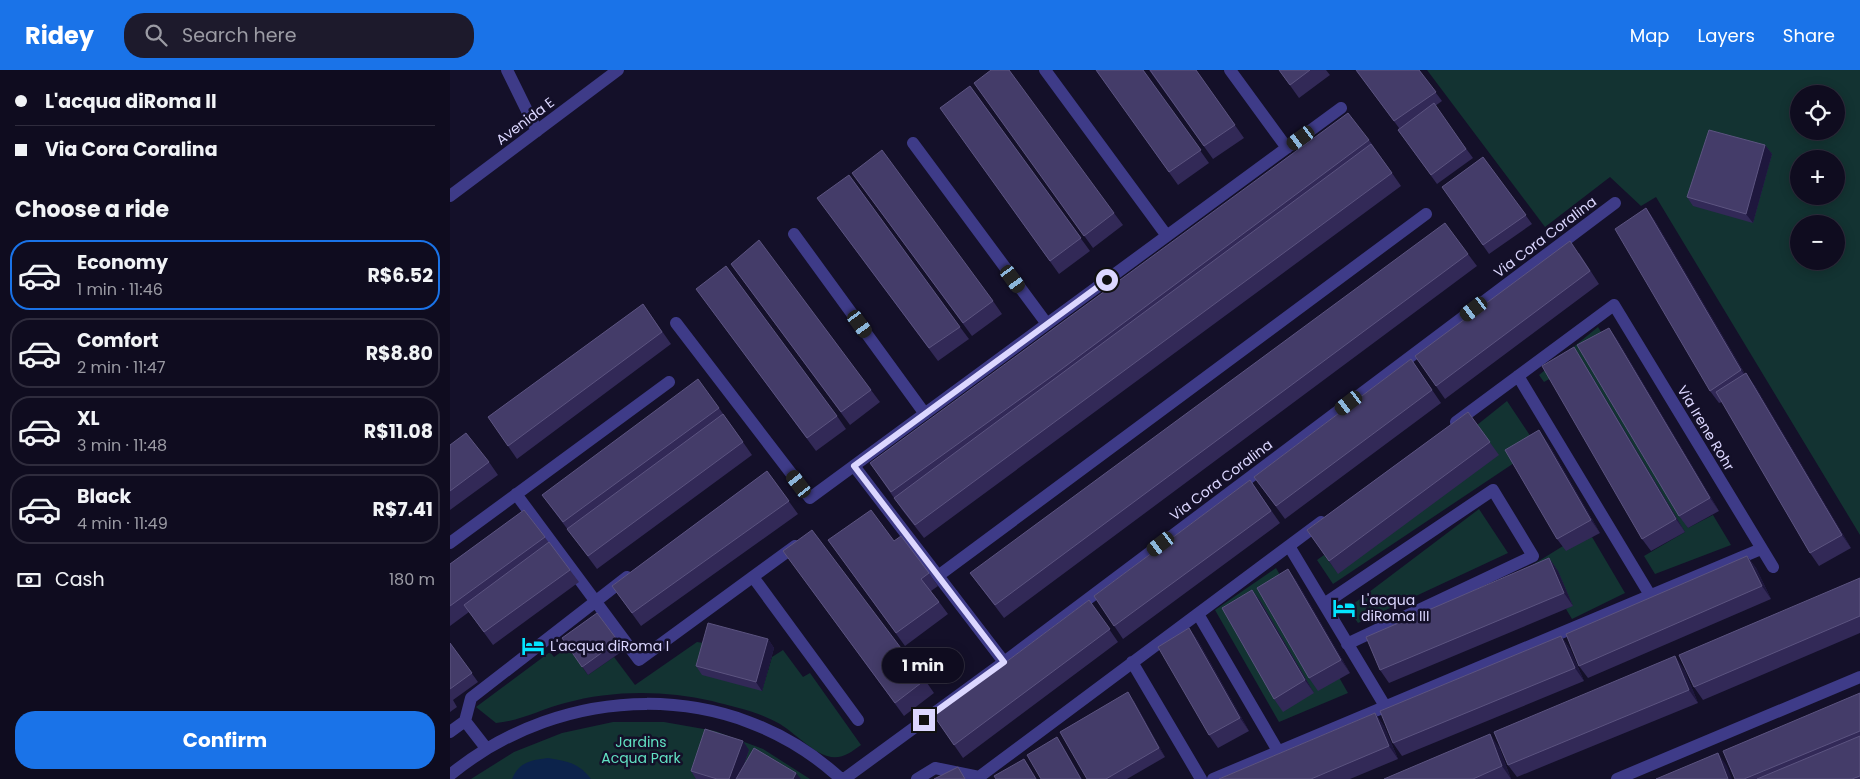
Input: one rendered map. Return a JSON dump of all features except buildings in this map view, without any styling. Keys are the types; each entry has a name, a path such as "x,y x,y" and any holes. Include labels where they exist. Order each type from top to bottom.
{"street":[{"path":"507,70 537,131"},
{"name":"Avenida E","path":"450,196 618,70"},
{"path":"1045,70 1167,236"},
{"path":"1230,70 1287,148"},
{"path":"676,323 810,498 1341,108"},
{"path":"913,144 1046,324"},
{"name":"Via Cora Coralina","path":"842,779 1004,662 1615,203"},
{"path":"938,576 1426,214"},
{"path":"794,234 925,414"},
{"name":"Via Irene Rohr","path":"1518,376 1614,305 1772,567"},
{"path":"1447,429 1518,376 1650,595"},
{"path":"450,543 669,382"},
{"path":"854,466 1004,662"},
{"path":"1324,604 1493,490 1533,556 1348,644"},
{"path":"516,494 639,660 795,546"},
{"path":"917,779 934,768 979,778 1328,517"},
{"path":"1289,546 1385,706"},
{"path":"1213,779 1761,549"},
{"path":"450,732 465,721 471,698 633,572"},
{"path":"752,576 858,720"},
{"path":"1198,614 1278,751"},
{"path":"1132,662 1202,779"},
{"path":"1617,779 1860,677"},
{"path":"450,775 486,748 518,731 553,718 588,709 616,705 662,704 698,708 734,717 768,730 800,748 842,779"},
{"path":"465,721 486,748"}],"green space":[{"path":"1427,70 1860,70 1860,535 1656,197 1641,206 1610,177 1545,227"},
{"path":"1598,327 1609,345 1688,528 1713,515 1731,545 1655,574 1644,556 1685,532 1551,378 1544,382 1539,375"},
{"path":"1507,401 1539,449 1514,463 1333,584 1317,560 1324,555 1338,573 1498,455 1477,425"},
{"path":"1479,509 1508,553 1358,623 1348,608"},
{"path":"1592,537 1625,593 1572,619 1566,609 1572,606 1542,578 1534,564 1563,546"},
{"path":"1276,568 1348,693 1279,722 1215,610"},
{"path":"697,642 710,644 762,691 772,657 783,650 803,677 810,673 861,745 841,756 827,756 821,754 780,724 764,716 694,697 657,693 620,694 583,699 496,723 476,707 550,652 554,657 568,647 588,675 614,657 635,685"},
{"name":"Jardins Acqua Park","path":"613,722 664,722 715,731 763,749 810,779 471,779 514,752 562,733"}],"water":[{"path":"548,758 561,760 577,766 591,779 512,779 522,765"}],"place":[{"name":"L'acqua diRoma III","path":"1344,608"},
{"name":"L'acqua diRoma I","path":"533,646"}],"route":[{"path":"924,720 1004,662 854,466 1107,280"}]}
